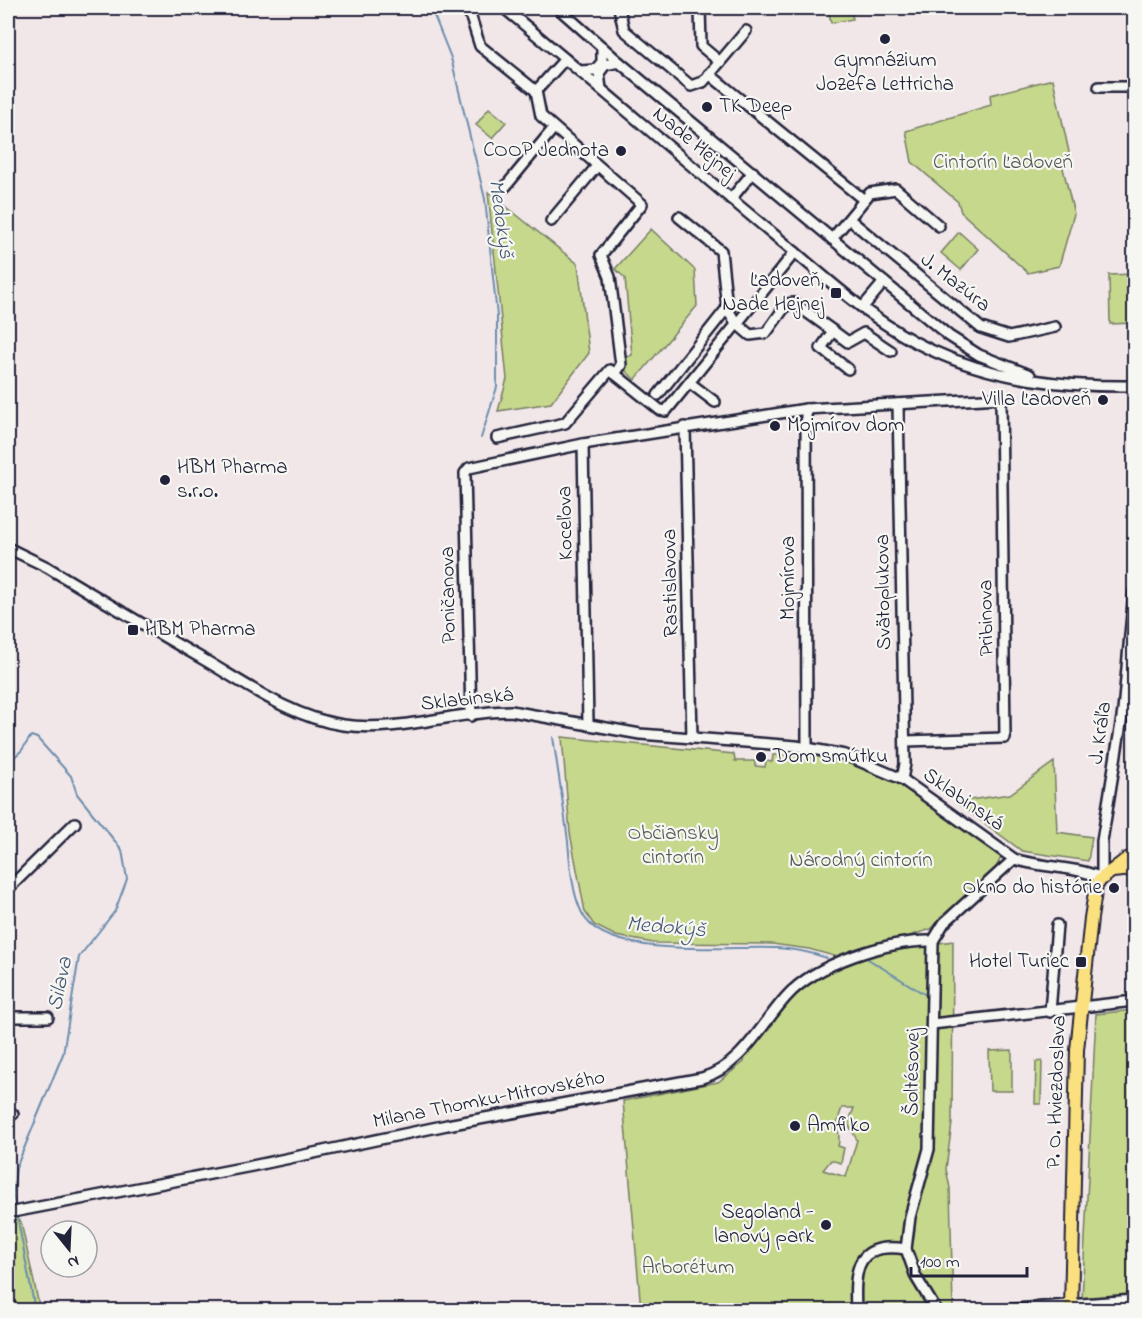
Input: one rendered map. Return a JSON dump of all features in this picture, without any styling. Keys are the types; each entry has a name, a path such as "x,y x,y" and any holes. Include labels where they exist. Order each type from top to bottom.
{"main road":[{"path":"1107,874 1134,856"},
{"path":"1107,874 1134,868"},
{"name":"P. O. Hviezdoslava","path":"1071,1308 1080,1008 1096,886 1107,874"}],"street":[{"path":"468,8 480,46 536,91 541,116 553,129 642,204 601,255 610,277 621,365 565,423 497,438"},
{"name":"Nade Hejnej","path":"504,8 795,252 891,328 934,352 991,372 1095,387 1134,386"},
{"name":"Nade Hejnej","path":"558,8 619,62 962,345 1041,380"},
{"path":"619,8 624,30 691,86 697,86 746,31"},
{"path":"700,8 701,46 720,62"},
{"path":"580,71 595,70 602,62 602,47"},
{"path":"536,91 565,58"},
{"path":"601,89 599,73 605,65 619,62"},
{"path":"709,74 864,200 832,239"},
{"path":"1099,87 1134,87"},
{"path":"506,186 553,129"},
{"path":"551,221 597,166"},
{"path":"731,199 753,172"},
{"name":"J. Mazúra","path":"864,200 870,193 896,189 939,226"},
{"path":"679,217 721,251 727,308 736,323 750,335 766,333 787,304 794,303 848,342 864,333 891,351"},
{"name":"J. Mazúra","path":"849,219 981,328 1009,337 1054,327"},
{"path":"613,372 660,410 666,411 795,252"},
{"path":"863,307 884,282"},
{"path":"658,395 727,308"},
{"path":"833,332 821,348 848,369"},
{"path":"690,383 715,402"},
{"name":"Pribinova","path":"898,404 1001,398 1005,738 905,741"},
{"path":"583,444 806,409 898,404"},
{"name":"Svätoplukova","path":"898,404 905,741 902,779"},
{"name":"Mojmírova","path":"806,409 807,747"},
{"name":"Rastislavova","path":"686,427 692,738"},
{"name":"Poničanova","path":"471,716 465,473 469,468 583,444"},
{"name":"Koceľova","path":"583,444 588,725"},
{"name":"Sklabinská","path":"8,548 47,567 274,701 323,721 344,725 384,727 493,711 529,713 640,734 807,747 845,755 902,779 1014,859"},
{"name":"J. Kráľa","path":"1107,874 1102,841 1124,711 1134,592"},
{"path":"8,889 75,823"},
{"path":"933,941 944,923 1014,859 1030,864 1083,869 1107,874"},
{"path":"1050,1012 1057,925"},
{"name":"Milana Thomku-Mitrovského","path":"9,1212 252,1166 447,1125 702,1078 732,1062 786,997 816,973 869,952 917,941 933,941"},
{"name":"Šoltésovej","path":"933,941 929,1149 910,1216 906,1249 916,1277 936,1311"},
{"path":"932,1024 1134,1001"},
{"path":"8,1017 48,1017"},
{"path":"856,1311 856,1277 862,1258 875,1249 906,1249"},
{"path":"1002,1311 1071,1308 1134,1300"}],"green space":[{"path":"828,8 850,8 853,19 831,23"},
{"name":"Cintorín Ľadoveň","path":"1053,79 1069,152 1063,168 1074,214 1059,266 1028,273 961,212 958,202 912,162 906,131 991,105 990,95"},
{"path":"489,108 506,122 492,138 476,125"},
{"path":"488,192 578,264 589,353 551,403 498,411 507,379"},
{"path":"651,229 695,270 697,306 635,380 624,369 624,358 632,355 625,278 615,269"},
{"path":"959,232 978,249 961,270 941,253"},
{"path":"1134,274 1134,323 1110,324 1109,275"},
{"path":"562,737 734,754 735,761 755,761 755,766 765,767 766,761 772,762 773,755 791,755 794,751 824,755 879,774 905,788 930,803 1002,855 994,872 976,885 931,929 841,958 809,949 772,944 653,943 616,936 594,925 585,912 570,833"},
{"path":"1054,762 1057,832 1092,837 1088,861 1022,851 956,802 1010,794"},
{"name":"Arborétum","path":"953,941 952,1123 946,1169 950,1188 953,1309 641,1310 623,1101 718,1082 744,1062 745,1055 791,998 807,984 825,973 867,957","holes":["842,1108 854,1108 848,1124 857,1140 846,1177 823,1170 831,1160 841,1163 844,1148 838,1146 839,1116"]},
{"path":"1134,1010 1134,1295 1082,1300 1096,1014"},
{"path":"1012,1050 1012,1091 990,1091 989,1051"},
{"path":"1042,1061 1041,1104 1035,1104 1036,1062"},
{"path":"13,1213 21,1222 40,1310 8,1310 8,1216"}],"waterway":[{"name":"Medokýš","path":"431,8 451,58 485,199 497,316 497,387 481,438"},
{"name":"Silava","path":"8,763 22,750 31,736 37,738 71,776 77,794 122,850 127,879 115,911 79,957 63,1054 16,1168 13,1195 16,1209"},
{"name":"Medokýš","path":"553,737 574,888 582,913 595,928 615,938 642,944 701,948 784,948 827,958"},
{"name":"Medokýš","path":"868,959 929,997"},
{"name":"Silava","path":"17,1215 35,1310"}],"place":[{"name":"Gymnázium Jozefa Lettricha","path":"885,39"},
{"name":"TK Deep","path":"707,107"},
{"name":"COOP Jednota","path":"621,151"},
{"name":"Ľadoveň, Nade Hejnej","path":"836,293"},
{"name":"Villa Ľadoveň","path":"1103,400"},
{"name":"Mojmírov dom","path":"775,426"},
{"name":"HBM Pharma s.r.o.","path":"165,480"},
{"name":"HBM Pharma","path":"133,630"},
{"name":"Dom smútku","path":"761,757"},
{"name":"Okno do histórie","path":"1114,888"},
{"name":"Hotel Turiec","path":"1081,962"},
{"name":"Amfiko","path":"795,1126"},
{"name":"Segoland - lanový park","path":"826,1225"}],"park label":[{"name":"Občiansky cintorín","path":"673,846"},
{"name":"Národný cintorín","path":"861,861"}]}
